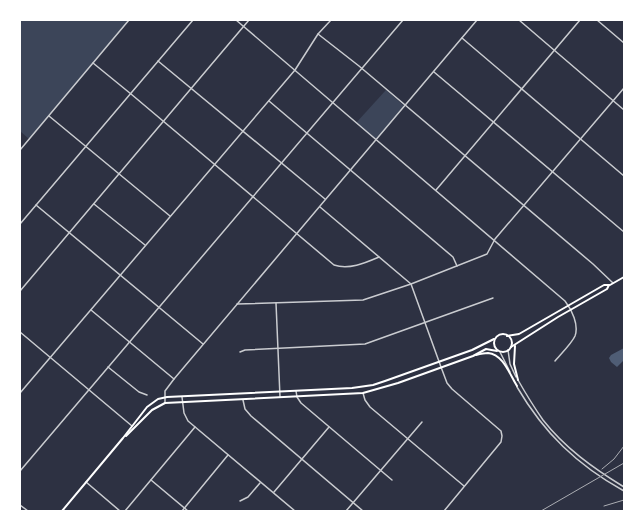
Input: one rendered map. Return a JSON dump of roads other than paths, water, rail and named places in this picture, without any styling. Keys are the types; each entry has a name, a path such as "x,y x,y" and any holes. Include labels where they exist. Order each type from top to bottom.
{"main road":[{"path":"123,438 152,410 164,403 364,393 383,388 472,356 486,349 504,352 624,277"},
{"path":"62,511 147,407 158,399 352,388 373,385 472,350 494,339 500,334 507,336 519,334 604,285 610,285"},
{"path":"507,336 511,340 511,347"},
{"path":"494,339 494,346 498,351"},
{"path":"516,344 514,351 514,364 518,380"},
{"path":"472,356 487,353 496,356 502,362 517,386"}],"street":[{"path":"20,150 129,20"},
{"path":"20,224 193,20"},
{"path":"236,20 558,294 569,305 575,319 574,336 555,361"},
{"path":"20,291 249,20"},
{"path":"20,393 295,70 318,34 331,20"},
{"path":"20,471 402,20"},
{"path":"164,403 165,390 477,20"},
{"path":"519,20 624,110"},
{"path":"436,190 580,20"},
{"path":"597,20 624,43"},
{"path":"318,34 593,264 613,283"},
{"path":"462,38 624,176"},
{"path":"158,61 325,200"},
{"path":"93,63 334,265 340,267 353,267 379,257"},
{"path":"434,72 552,173 624,232"},
{"path":"237,304 363,300 411,284 487,254 494,240 624,88"},
{"path":"269,101 453,256 457,266"},
{"path":"49,116 170,216"},
{"path":"94,204 146,246"},
{"path":"36,205 203,344"},
{"path":"319,207 411,284 440,367 448,383 452,389 501,431 501,442 444,511"},
{"path":"240,352 245,350 365,344 493,298"},
{"path":"276,303 280,398"},
{"path":"91,310 174,379"},
{"path":"20,332 132,426"},
{"path":"508,350 510,364 518,380 547,424 565,444 589,464 624,487"},
{"path":"498,351 530,408 562,448 585,467 624,492"},
{"path":"108,367 139,392 147,395"},
{"path":"296,391 297,397 301,403 392,480"},
{"path":"364,393 368,404 464,486"},
{"path":"182,397 184,415 195,427 274,492 294,511"},
{"path":"243,400 245,409 249,414 363,511"},
{"path":"346,511 422,422"},
{"path":"125,511 195,427"},
{"path":"274,492 329,427"},
{"path":"182,511 228,455"},
{"path":"151,480 188,511"},
{"path":"86,482 120,511"},
{"path":"240,501 248,498 261,482"},
{"path":"20,505 28,511"}],"railway":[{"path":"602,469 614,459 624,446"},
{"path":"541,511 624,463"},
{"path":"604,506 624,500"}]}
